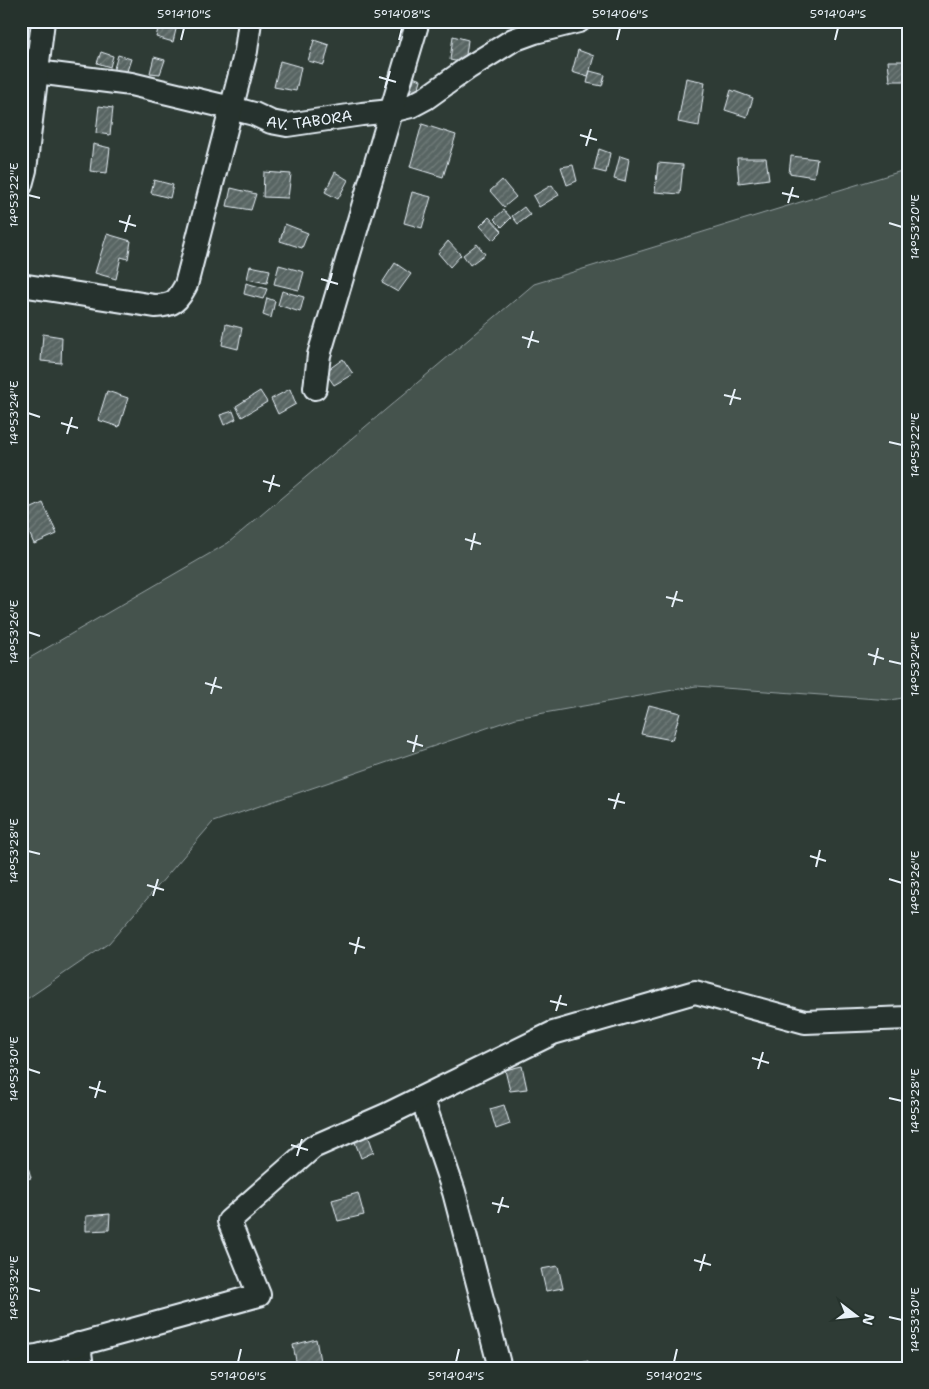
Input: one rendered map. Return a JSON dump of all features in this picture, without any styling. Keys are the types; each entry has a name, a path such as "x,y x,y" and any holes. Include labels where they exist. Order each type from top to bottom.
{"street":[{"path":"21,185 25,170 30,71 44,21"},
{"path":"21,285 155,306 170,304 178,300 186,285 246,51 250,21"},
{"path":"315,388 319,355 418,21"},
{"name":"AV. TABORA","path":"30,71 132,84 254,114 271,122 287,125 391,111 411,106 513,40 535,32 579,21"},
{"path":"21,1358 37,1356 259,1295 229,1221 313,1147 422,1098 553,1033 695,992 805,1022 908,1018"},
{"path":"422,1098 454,1192 500,1368"},
{"path":"79,1344 82,1368"}],"shaded area":[{"path":"908,169 908,697 891,700 696,686 516,718 213,822 109,943 21,1003 21,663 228,543 534,284"}],"building":[{"path":"160,21 178,21 173,42 156,37"},
{"path":"453,36 468,40 465,63 450,60"},
{"path":"314,40 329,45 324,65 308,61"},
{"path":"578,50 594,56 588,77 572,72"},
{"path":"101,52 113,56 110,67 97,63"},
{"path":"118,55 131,59 124,80 112,75"},
{"path":"154,57 165,60 160,74 150,73"},
{"path":"280,61 301,67 296,91 274,87"},
{"path":"888,61 908,61 908,81 890,81"},
{"path":"590,71 605,75 602,86 587,83"},
{"path":"410,76 421,80 415,100 406,97"},
{"path":"686,78 705,82 699,126 678,122"},
{"path":"731,90 753,98 747,117 725,110"},
{"path":"99,106 113,108 110,135 96,133"},
{"path":"422,124 456,135 443,177 410,167"},
{"path":"93,144 110,148 107,173 90,171"},
{"path":"599,149 610,153 606,173 594,170"},
{"path":"620,156 629,159 625,182 614,179"},
{"path":"791,156 817,159 814,177 789,173"},
{"path":"737,158 766,158 769,179 739,183"},
{"path":"658,163 683,165 680,194 655,192"},
{"path":"573,165 577,181 567,185 561,167"},
{"path":"264,172 291,174 288,198 263,197"},
{"path":"335,172 348,180 338,199 325,192"},
{"path":"154,180 173,185 170,198 151,193"},
{"path":"502,180 516,197 504,207 490,191"},
{"path":"552,185 559,195 539,207 533,196"},
{"path":"231,188 256,194 251,210 227,206"},
{"path":"412,192 431,197 422,228 404,223"},
{"path":"524,207 530,215 518,224 512,216"},
{"path":"504,210 511,218 502,227 494,219"},
{"path":"489,217 502,231 493,240 480,226"},
{"path":"285,224 308,233 302,248 280,241"},
{"path":"107,234 131,241 128,259 121,257 116,279 95,273"},
{"path":"448,241 461,255 450,267 438,253"},
{"path":"477,244 485,254 470,265 463,255"},
{"path":"395,263 411,274 398,292 382,283"},
{"path":"279,265 304,272 299,290 274,284"},
{"path":"250,266 270,270 267,283 247,279"},
{"path":"246,283 267,289 263,299 244,294"},
{"path":"282,291 304,297 300,312 278,305"},
{"path":"267,298 275,301 271,318 263,315"},
{"path":"226,324 242,328 238,349 222,345"},
{"path":"43,334 62,337 61,363 41,361"},
{"path":"343,359 353,374 334,385 325,372"},
{"path":"290,389 296,404 278,414 271,399"},
{"path":"107,391 128,398 119,427 98,420"},
{"path":"260,391 267,402 242,417 236,406"},
{"path":"233,411 236,419 224,425 220,415"},
{"path":"43,503 57,534 34,544 21,513"},
{"path":"649,705 680,713 672,740 641,734"},
{"path":"522,1066 527,1089 510,1091 505,1070"},
{"path":"504,1105 510,1124 496,1129 490,1109"},
{"path":"367,1132 374,1152 361,1158 353,1137"},
{"path":"21,1152 24,1152 31,1178 21,1180"},
{"path":"358,1193 364,1215 338,1221 332,1200"},
{"path":"110,1214 109,1230 86,1231 86,1216"},
{"path":"558,1266 563,1288 546,1291 541,1269"},
{"path":"316,1339 320,1361 297,1366 293,1345"},
{"path":"588,1361 590,1368 574,1368 573,1365"}]}
